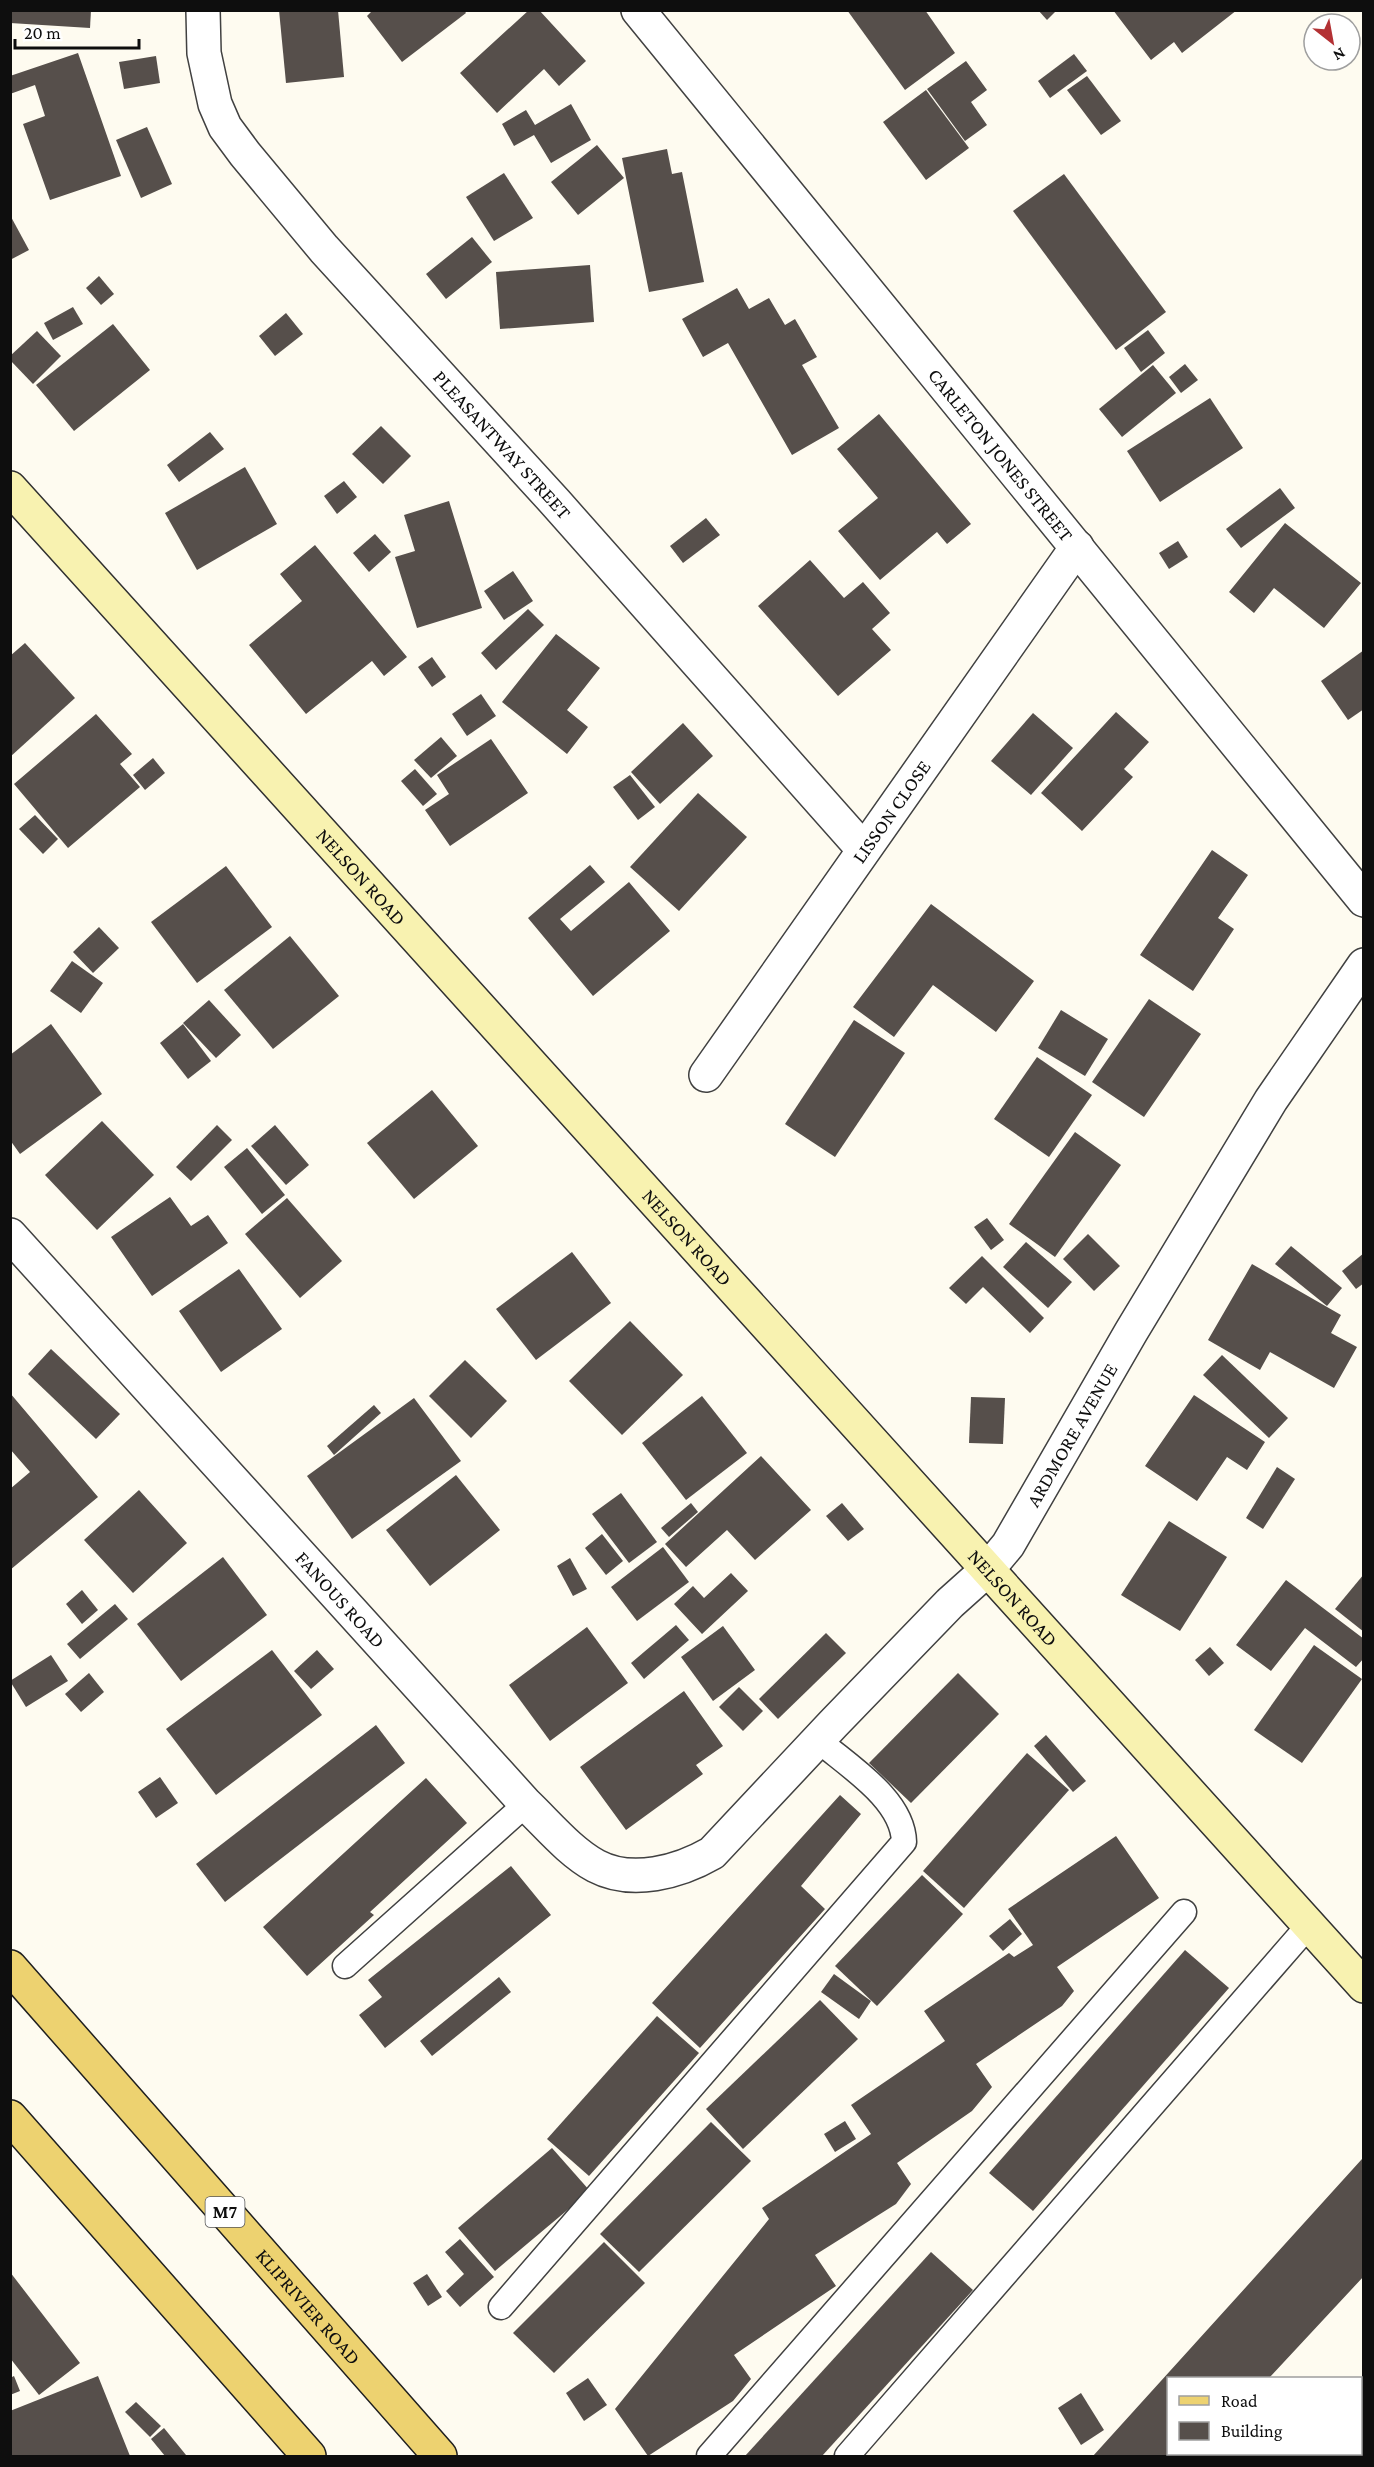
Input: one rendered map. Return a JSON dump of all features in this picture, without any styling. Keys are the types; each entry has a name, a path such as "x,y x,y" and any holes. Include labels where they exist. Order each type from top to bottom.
{"main road":[{"name":"KLIPRIVIER ROAD","path":"10,1967 440,2457"},
{"path":"10,2117 309,2457"}],"street":[{"name":"PLEASANTWAY STREET","path":"203,10 204,53 215,104 225,127 245,154 324,249 556,503 863,849"},
{"name":"CARLETON JONES STREET","path":"638,10 1364,900"},
{"name":"NELSON ROAD","path":"10,488 1364,1986"},
{"name":"LISSON CLOSE","path":"706,1075 1077,547"},
{"name":"ARDMORE AVENUE","path":"712,1853 950,1603 988,1569 1021,1523 1131,1332 1271,1100 1364,964"},
{"name":"FANOUS ROAD","path":"10,1235 526,1804 579,1854 597,1867 633,1875 664,1873 691,1865 712,1853"}],"lane":[{"path":"501,2307 904,1842 904,1827 878,1792 818,1740"},
{"path":"345,1966 526,1804"},
{"path":"709,2457 1184,1912"},
{"path":"848,2457 1309,1925"}],"building":[{"path":"10,10 91,10 90,28 10,23"},
{"path":"279,10 338,10 344,77 286,83"},
{"path":"373,10 464,10 466,13 402,62 367,16"},
{"path":"529,10 539,10 586,61 559,86 544,69 497,113 460,73"},
{"path":"847,10 925,10 955,53 905,90"},
{"path":"1038,10 1057,10 1047,20"},
{"path":"1113,10 1237,10 1182,53 1174,42 1151,60"},
{"path":"78,53 121,176 50,200 23,124 45,116 35,85 10,94 10,76"},
{"path":"1074,54 1087,71 1050,98 1038,81"},
{"path":"156,56 160,83 124,89 119,62"},
{"path":"966,61 987,90 971,102 987,125 965,141 927,89"},
{"path":"1087,76 1121,121 1101,135 1067,90"},
{"path":"926,90 969,148 926,180 883,122"},
{"path":"571,104 591,140 551,163 534,135 514,146 502,124 526,110 535,125"},
{"path":"147,127 172,184 141,198 116,140"},
{"path":"597,145 624,178 578,215 551,182"},
{"path":"667,149 672,174 682,172 704,282 649,292 622,158"},
{"path":"504,173 533,218 494,241 466,197"},
{"path":"1064,174 1166,312 1116,350 1013,211"},
{"path":"10,215 29,250 10,260"},
{"path":"472,237 492,262 446,299 426,274"},
{"path":"590,265 594,322 500,329 496,272"},
{"path":"99,276 114,294 101,305 86,288"},
{"path":"737,288 749,309 769,298 785,325 795,319 817,357 802,365 839,428 792,455 728,343 703,357 682,319"},
{"path":"73,307 83,324 53,340 44,323"},
{"path":"286,313 303,334 275,356 259,336"},
{"path":"113,324 150,370 74,431 36,385"},
{"path":"1148,330 1165,353 1141,372 1124,348"},
{"path":"37,331 61,356 33,384 10,360 10,356"},
{"path":"1185,364 1198,380 1181,393 1169,377"},
{"path":"1153,365 1176,393 1122,437 1099,409"},
{"path":"1210,398 1243,448 1160,502 1127,451"},
{"path":"879,414 971,524 947,544 937,532 880,580 838,531 878,498 837,449"},
{"path":"381,426 411,456 383,484 352,454"},
{"path":"210,432 224,449 179,482 167,465"},
{"path":"245,467 277,524 197,570 165,513"},
{"path":"344,481 357,497 337,514 324,496"},
{"path":"1280,488 1295,508 1241,548 1226,529"},
{"path":"449,501 482,608 417,628 395,557 415,551 404,515"},
{"path":"706,518 720,535 683,563 670,546"},
{"path":"1285,523 1361,583 1324,628 1274,588 1254,613 1229,592"},
{"path":"375,534 391,552 369,572 353,553"},
{"path":"1178,541 1188,557 1169,569 1159,553"},
{"path":"315,545 407,657 384,676 372,661 306,714 249,645 302,601 280,574"},
{"path":"810,560 844,598 863,582 890,613 872,629 891,650 838,696 758,606"},
{"path":"513,571 533,601 504,620 484,591"},
{"path":"528,609 544,625 496,670 481,653"},
{"path":"556,634 600,668 567,710 588,727 567,754 502,702"},
{"path":"25,643 75,698 10,757 10,656"},
{"path":"1364,650 1364,709 1348,720 1321,681"},
{"path":"432,657 446,677 432,687 418,667"},
{"path":"481,694 496,716 467,736 452,714"},
{"path":"1116,712 1149,742 1124,769 1133,777 1082,831 1041,793"},
{"path":"1033,713 1073,748 1031,795 991,761"},
{"path":"96,714 132,754 120,764 140,787 68,848 14,784"},
{"path":"683,723 713,756 660,804 631,772"},
{"path":"441,737 457,756 431,778 414,760"},
{"path":"491,739 528,793 450,846 425,810 449,794 437,775"},
{"path":"153,758 165,773 145,790 133,775"},
{"path":"415,769 437,794 423,806 401,781"},
{"path":"630,775 655,807 638,820 613,787"},
{"path":"698,793 747,837 679,911 630,867"},
{"path":"35,815 58,839 43,854 19,829"},
{"path":"1212,850 1248,875 1218,918 1234,929 1193,991 1140,955"},
{"path":"590,865 605,882 560,919 571,931 629,882 670,931 593,996 528,918"},
{"path":"226,866 272,927 197,983 151,922"},
{"path":"931,904 1034,981 996,1032 933,985 894,1037 853,1007"},
{"path":"99,927 119,948 93,973 73,952"},
{"path":"290,936 339,996 273,1049 224,990"},
{"path":"72,961 103,983 81,1013 50,991"},
{"path":"1149,999 1201,1034 1144,1117 1092,1082"},
{"path":"209,1000 241,1035 216,1058 183,1023"},
{"path":"1061,1010 1108,1039 1085,1076 1038,1048"},
{"path":"854,1020 905,1053 835,1157 785,1124"},
{"path":"51,1024 102,1094 20,1154 10,1140 10,1055"},
{"path":"183,1024 211,1061 188,1079 160,1043"},
{"path":"1037,1057 1092,1095 1049,1157 994,1119"},
{"path":"432,1090 478,1146 414,1199 367,1143"},
{"path":"102,1121 154,1175 97,1230 45,1175"},
{"path":"217,1125 232,1140 191,1181 176,1167"},
{"path":"275,1125 309,1165 286,1185 251,1146"},
{"path":"1075,1132 1121,1165 1055,1257 1009,1224"},
{"path":"247,1148 285,1195 262,1214 224,1167"},
{"path":"170,1197 191,1226 208,1215 228,1243 152,1296 111,1237"},
{"path":"287,1198 342,1261 300,1298 245,1234"},
{"path":"987,1218 1004,1240 991,1250 974,1227"},
{"path":"1088,1234 1120,1266 1094,1291 1063,1259"},
{"path":"1026,1242 1072,1282 1048,1308 1003,1267"},
{"path":"1291,1246 1342,1288 1327,1306 1275,1264"},
{"path":"572,1252 611,1303 536,1360 496,1309"},
{"path":"1364,1253 1364,1283 1356,1289 1342,1271"},
{"path":"982,1256 1044,1318 1030,1333 983,1287 966,1304 949,1288"},
{"path":"1252,1264 1341,1315 1331,1333 1357,1347 1334,1388 1270,1352 1260,1370 1208,1340"},
{"path":"239,1269 282,1329 221,1372 179,1311"},
{"path":"630,1321 683,1375 622,1435 569,1381"},
{"path":"51,1349 120,1414 96,1439 28,1374"},
{"path":"1222,1355 1288,1418 1269,1438 1203,1375"},
{"path":"465,1360 507,1401 471,1438 429,1396"},
{"path":"10,1393 98,1497 10,1570 10,1489 30,1472 10,1449"},
{"path":"1194,1395 1265,1442 1247,1470 1227,1457 1197,1501 1145,1466"},
{"path":"702,1396 747,1453 686,1500 642,1443"},
{"path":"971,1397 1005,1398 1003,1444 969,1443"},
{"path":"414,1398 461,1461 352,1539 307,1476"},
{"path":"374,1405 381,1413 334,1455 327,1446"},
{"path":"761,1456 811,1510 755,1560 727,1530 686,1567 665,1544"},
{"path":"1277,1467 1295,1479 1263,1529 1246,1518"},
{"path":"456,1475 500,1530 430,1586 386,1530"},
{"path":"139,1490 187,1543 133,1593 84,1540"},
{"path":"621,1493 657,1542 629,1563 592,1514"},
{"path":"691,1503 698,1512 669,1537 661,1528"},
{"path":"842,1503 864,1529 848,1541 826,1516"},
{"path":"1169,1521 1227,1557 1180,1631 1121,1595"},
{"path":"602,1534 623,1561 606,1575 585,1548"},
{"path":"663,1547 689,1582 637,1621 611,1587"},
{"path":"223,1557 267,1615 181,1681 137,1624"},
{"path":"570,1558 587,1589 573,1596 557,1566"},
{"path":"731,1573 748,1591 702,1634 674,1604 693,1586 704,1598"},
{"path":"1364,1574 1364,1632 1335,1609"},
{"path":"1286,1580 1364,1639 1364,1658 1356,1667 1305,1628 1271,1671 1236,1645"},
{"path":"82,1590 98,1610 82,1624 66,1604"},
{"path":"115,1604 128,1619 80,1659 67,1644"},
{"path":"676,1625 689,1640 644,1679 631,1663"},
{"path":"723,1626 755,1670 713,1701 681,1657"},
{"path":"587,1627 628,1683 550,1741 509,1685"},
{"path":"826,1633 846,1653 778,1719 759,1699"},
{"path":"1314,1645 1362,1679 1302,1763 1254,1730"},
{"path":"1210,1647 1224,1663 1209,1676 1195,1660"},
{"path":"272,1650 322,1715 216,1795 166,1729"},
{"path":"317,1650 334,1669 311,1689 294,1671"},
{"path":"51,1655 68,1681 26,1707 10,1681"},
{"path":"89,1673 104,1692 81,1712 65,1694"},
{"path":"958,1673 999,1714 911,1803 869,1763"},
{"path":"739,1687 763,1711 743,1731 719,1707"},
{"path":"684,1691 723,1746 696,1765 703,1774 626,1830 580,1767"},
{"path":"376,1725 405,1763 225,1902 196,1864"},
{"path":"1046,1735 1086,1781 1073,1792 1034,1746"},
{"path":"1027,1753 1069,1790 964,1908 923,1871"},
{"path":"160,1777 178,1803 156,1818 138,1792"},
{"path":"426,1778 467,1823 370,1912 374,1915 307,1976 263,1927"},
{"path":"840,1795 861,1814 801,1886 825,1909 700,2048 652,2003"},
{"path":"1116,1836 1159,1898 1057,1967 1074,1991 1062,2006 976,2064 992,2087 972,2111 897,2163 911,2184 896,2204 815,2255 836,2286 734,2355 751,2379 733,2401 648,2456 615,2409 769,2219 762,2208 871,2134 851,2105 945,2041 924,2011 1009,1953 1014,1957 1033,1945 1008,1909"},
{"path":"511,1866 551,1915 385,2048 359,2015 382,1997 368,1980"},
{"path":"922,1875 963,1914 877,2006 835,1966"},
{"path":"1010,1919 1022,1934 1003,1951 989,1936"},
{"path":"1185,1950 1229,1988 1033,2211 989,2173"},
{"path":"834,1974 871,2001 859,2019 821,1992"},
{"path":"499,1977 511,1992 432,2056 420,2041"},
{"path":"820,2000 858,2039 743,2149 706,2109"},
{"path":"657,2016 699,2053 589,2176 547,2139"},
{"path":"845,2121 856,2139 835,2152 824,2134"},
{"path":"711,2122 751,2161 639,2272 600,2234"},
{"path":"552,2148 590,2191 495,2271 458,2228"},
{"path":"1362,2159 1364,2276 1270,2377 1167,2377 1167,2455 1209,2455 1093,2456"},
{"path":"460,2239 494,2277 460,2307 446,2291 464,2274 445,2252"},
{"path":"604,2242 645,2283 554,2373 513,2333"},
{"path":"931,2252 973,2290 822,2456 745,2456"},
{"path":"10,2272 80,2363 39,2395 10,2358"},
{"path":"427,2274 442,2297 428,2306 413,2283"},
{"path":"14,2376 20,2391 10,2395 10,2378"},
{"path":"98,2376 130,2456 10,2456 10,2411"},
{"path":"588,2378 607,2405 584,2421 566,2393"},
{"path":"1081,2393 1104,2430 1081,2445 1058,2408"},
{"path":"136,2402 161,2426 150,2437 125,2412"},
{"path":"164,2428 186,2455 165,2456 151,2439"}]}
